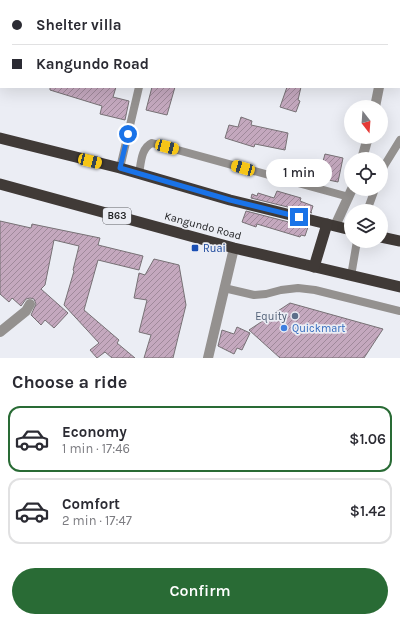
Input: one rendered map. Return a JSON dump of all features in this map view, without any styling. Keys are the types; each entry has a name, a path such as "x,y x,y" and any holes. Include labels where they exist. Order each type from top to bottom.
{"highway":[{"path":"0,138 120,168 230,200 344,228"},
{"name":"Kangundo Road","path":"0,184 234,248 400,287"},
{"path":"314,267 331,225"},
{"path":"388,239 400,242"}],"street":[{"path":"376,100 379,88"},
{"path":"331,225 349,196"},
{"path":"208,358 234,248"},
{"path":"0,332 26,311 30,304"}],"lane":[{"path":"120,168 138,88"},
{"path":"388,160 400,140"},
{"path":"139,174 144,150 147,145 152,143 344,191"},
{"path":"352,276 356,248"},
{"path":"224,288 254,295 298,288 315,290 400,311"}],"building":[{"path":"50,88 116,88 113,97 129,101 125,120 100,114 102,106 50,90"},
{"path":"152,88 175,88 167,115 146,110"},
{"path":"287,88 301,88 298,100 300,101 296,112 280,107"},
{"path":"241,117 252,121 251,125 288,133 285,150 255,144 254,147 225,138 229,125 238,127"},
{"path":"325,154 343,158 338,182 319,178 320,176 303,171 306,160 322,165"},
{"path":"277,191 301,198 300,201 313,206 312,213 251,198 252,194 257,196 258,193 274,198"},
{"path":"246,211 308,227 305,236 301,235 300,237 257,224 256,227 242,222"},
{"path":"0,221 31,228 32,224 100,238 98,245 143,256 139,270 98,260 84,310 119,340 117,343 135,358 112,358 105,352 97,358 90,350 99,343 64,305 74,271 79,246 54,240 45,285 41,289 68,313 54,328 45,320 41,325 31,315 36,304 34,299 26,299 21,306 12,298 9,302 0,294"},
{"path":"154,259 179,265 186,305 173,358 144,358 151,335 139,332 147,300 134,298 139,273 145,275"},
{"path":"290,303 383,329 364,358 280,358 249,330"},
{"path":"237,327 250,333 242,350 237,348 234,354 218,346 222,330 234,334"}],"place":[{"name":"Ruai","path":"195,248"},
{"name":"Equity","path":"295,316"},
{"name":"Quickmart","path":"284,328"}],"route":[{"path":"128,134 120,168 230,200 299,217"}]}
